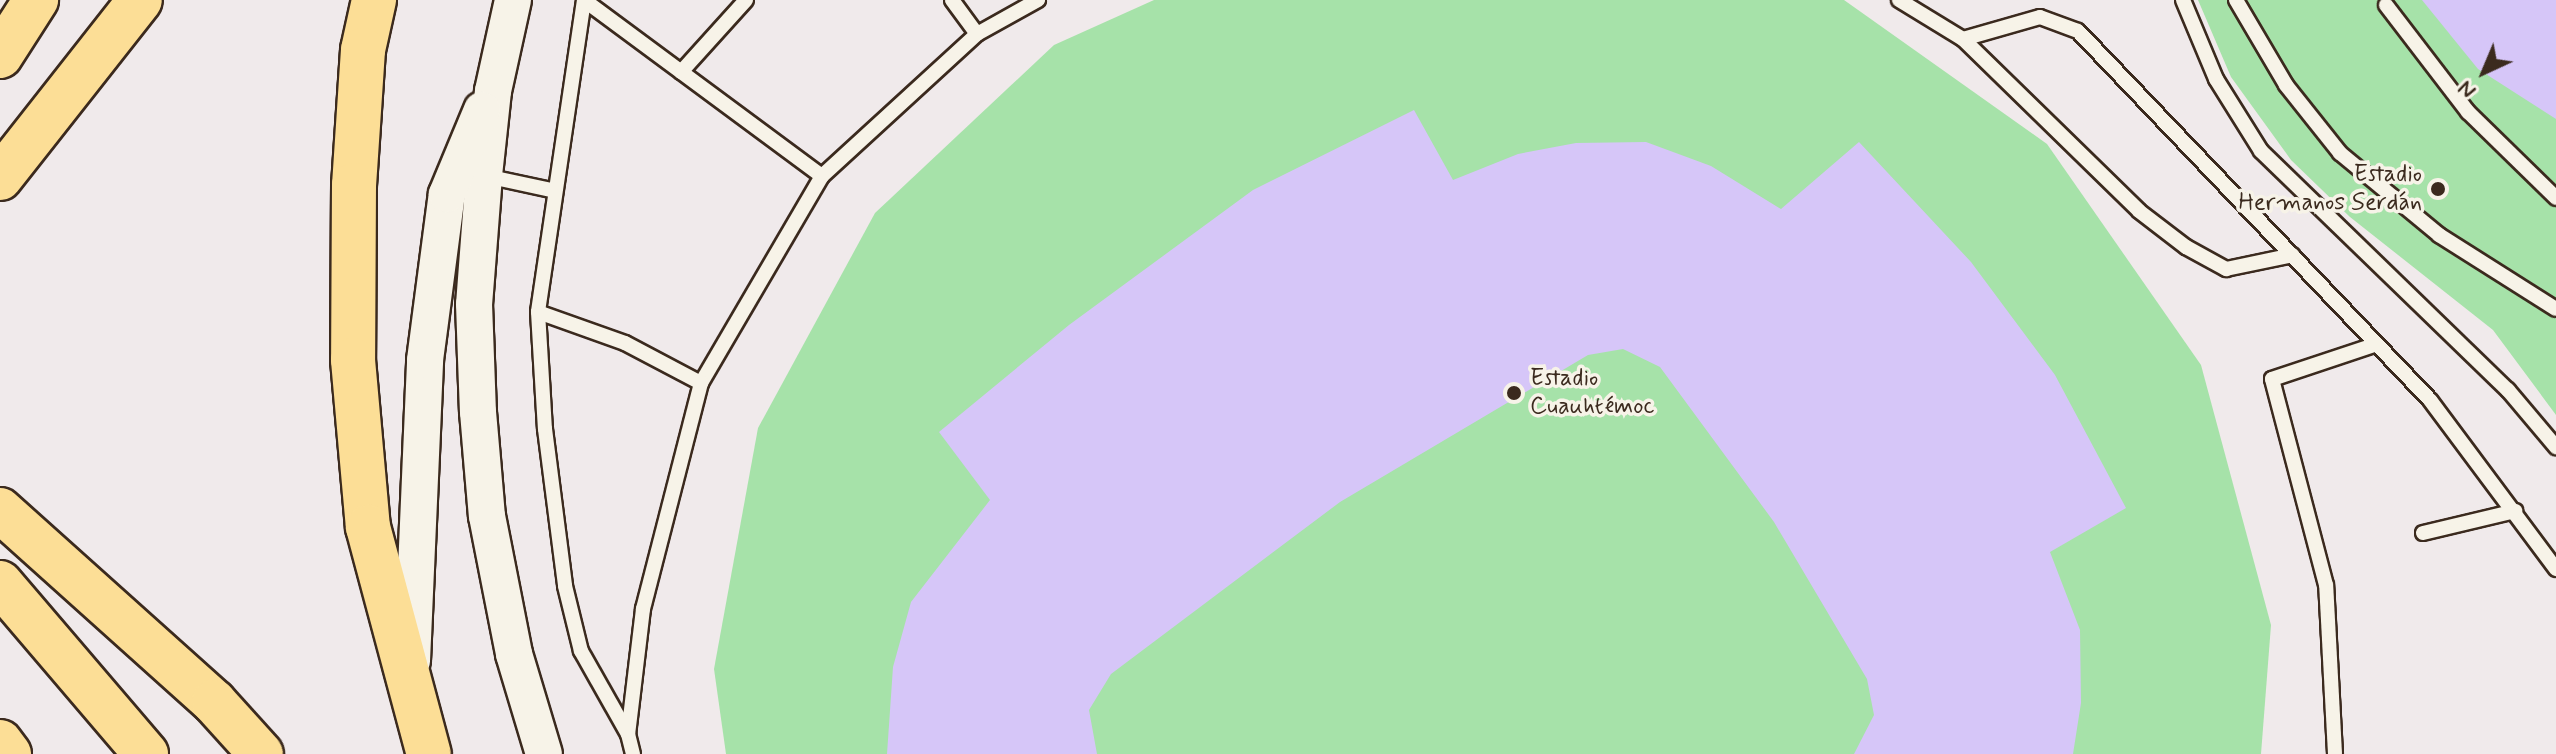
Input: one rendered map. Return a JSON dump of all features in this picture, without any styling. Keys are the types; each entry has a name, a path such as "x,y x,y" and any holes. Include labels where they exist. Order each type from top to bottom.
{"main road":[{"path":"0,56 36,0"},
{"path":"0,64 51,0"},
{"path":"0,178 140,0"},
{"path":"374,0 354,185 353,360 368,527 429,754"},
{"path":"0,510 214,702 261,754"},
{"path":"0,583 146,754"},
{"path":"0,742 9,754"}],"street":[{"path":"513,0 493,91 474,304 487,516 514,654 544,754"},
{"path":"411,687 425,360 447,194 466,138 493,91"}],"lane":[{"path":"633,754 628,734 581,651 565,586 538,312 551,190 584,0 822,176"},
{"path":"681,72 746,0"},
{"path":"952,0 977,34"},
{"path":"628,734 643,609 701,383 822,176 977,34 1038,0"},
{"path":"1899,0 1963,39 2139,211 2186,247 2226,269 2293,255"},
{"path":"2183,0 2216,79 2261,151 2347,240 2486,368 2556,447"},
{"path":"2236,0 2286,85 2340,153 2439,235 2556,309"},
{"path":"2386,5 2468,112 2556,198"},
{"path":"1963,39 2040,17 2078,31 2293,255 2374,345 2430,400 2556,569"},
{"path":"484,175 551,190"},
{"path":"538,312 625,343 701,383"},
{"path":"2335,754 2326,585 2272,379 2374,345"},
{"path":"2423,533 2515,511"}],"green space":[{"name":"Estadio Cuauhtémoc","path":"1154,0 1844,0 2047,144 2201,365 2271,625 2261,754 726,754 714,669 758,428 875,213 1054,45"},
{"name":"Estadio Hermanos Serdán","path":"2198,0 2556,0 2556,415 2493,330 2350,217 2291,160 2231,77"}],"building":[{"path":"2422,0 2556,0 2556,119 2478,69"},
{"path":"1414,110 1453,180 1518,154 1576,143 1646,142 1711,166 1781,209 1859,142 1971,262 2055,375 2126,508 2050,552 2080,630 2081,703 2073,754 1854,754 1874,715 1867,679 1774,522 1660,367 1623,349 1588,355 1340,502 1111,674 1089,710 1097,754 887,754 893,667 911,602 990,500 939,432 1069,325 1253,190"}],"place":[{"name":"Estadio Hermanos Serdán","path":"2438,189"},
{"name":"Estadio Cuauhtémoc","path":"1514,393"}]}
